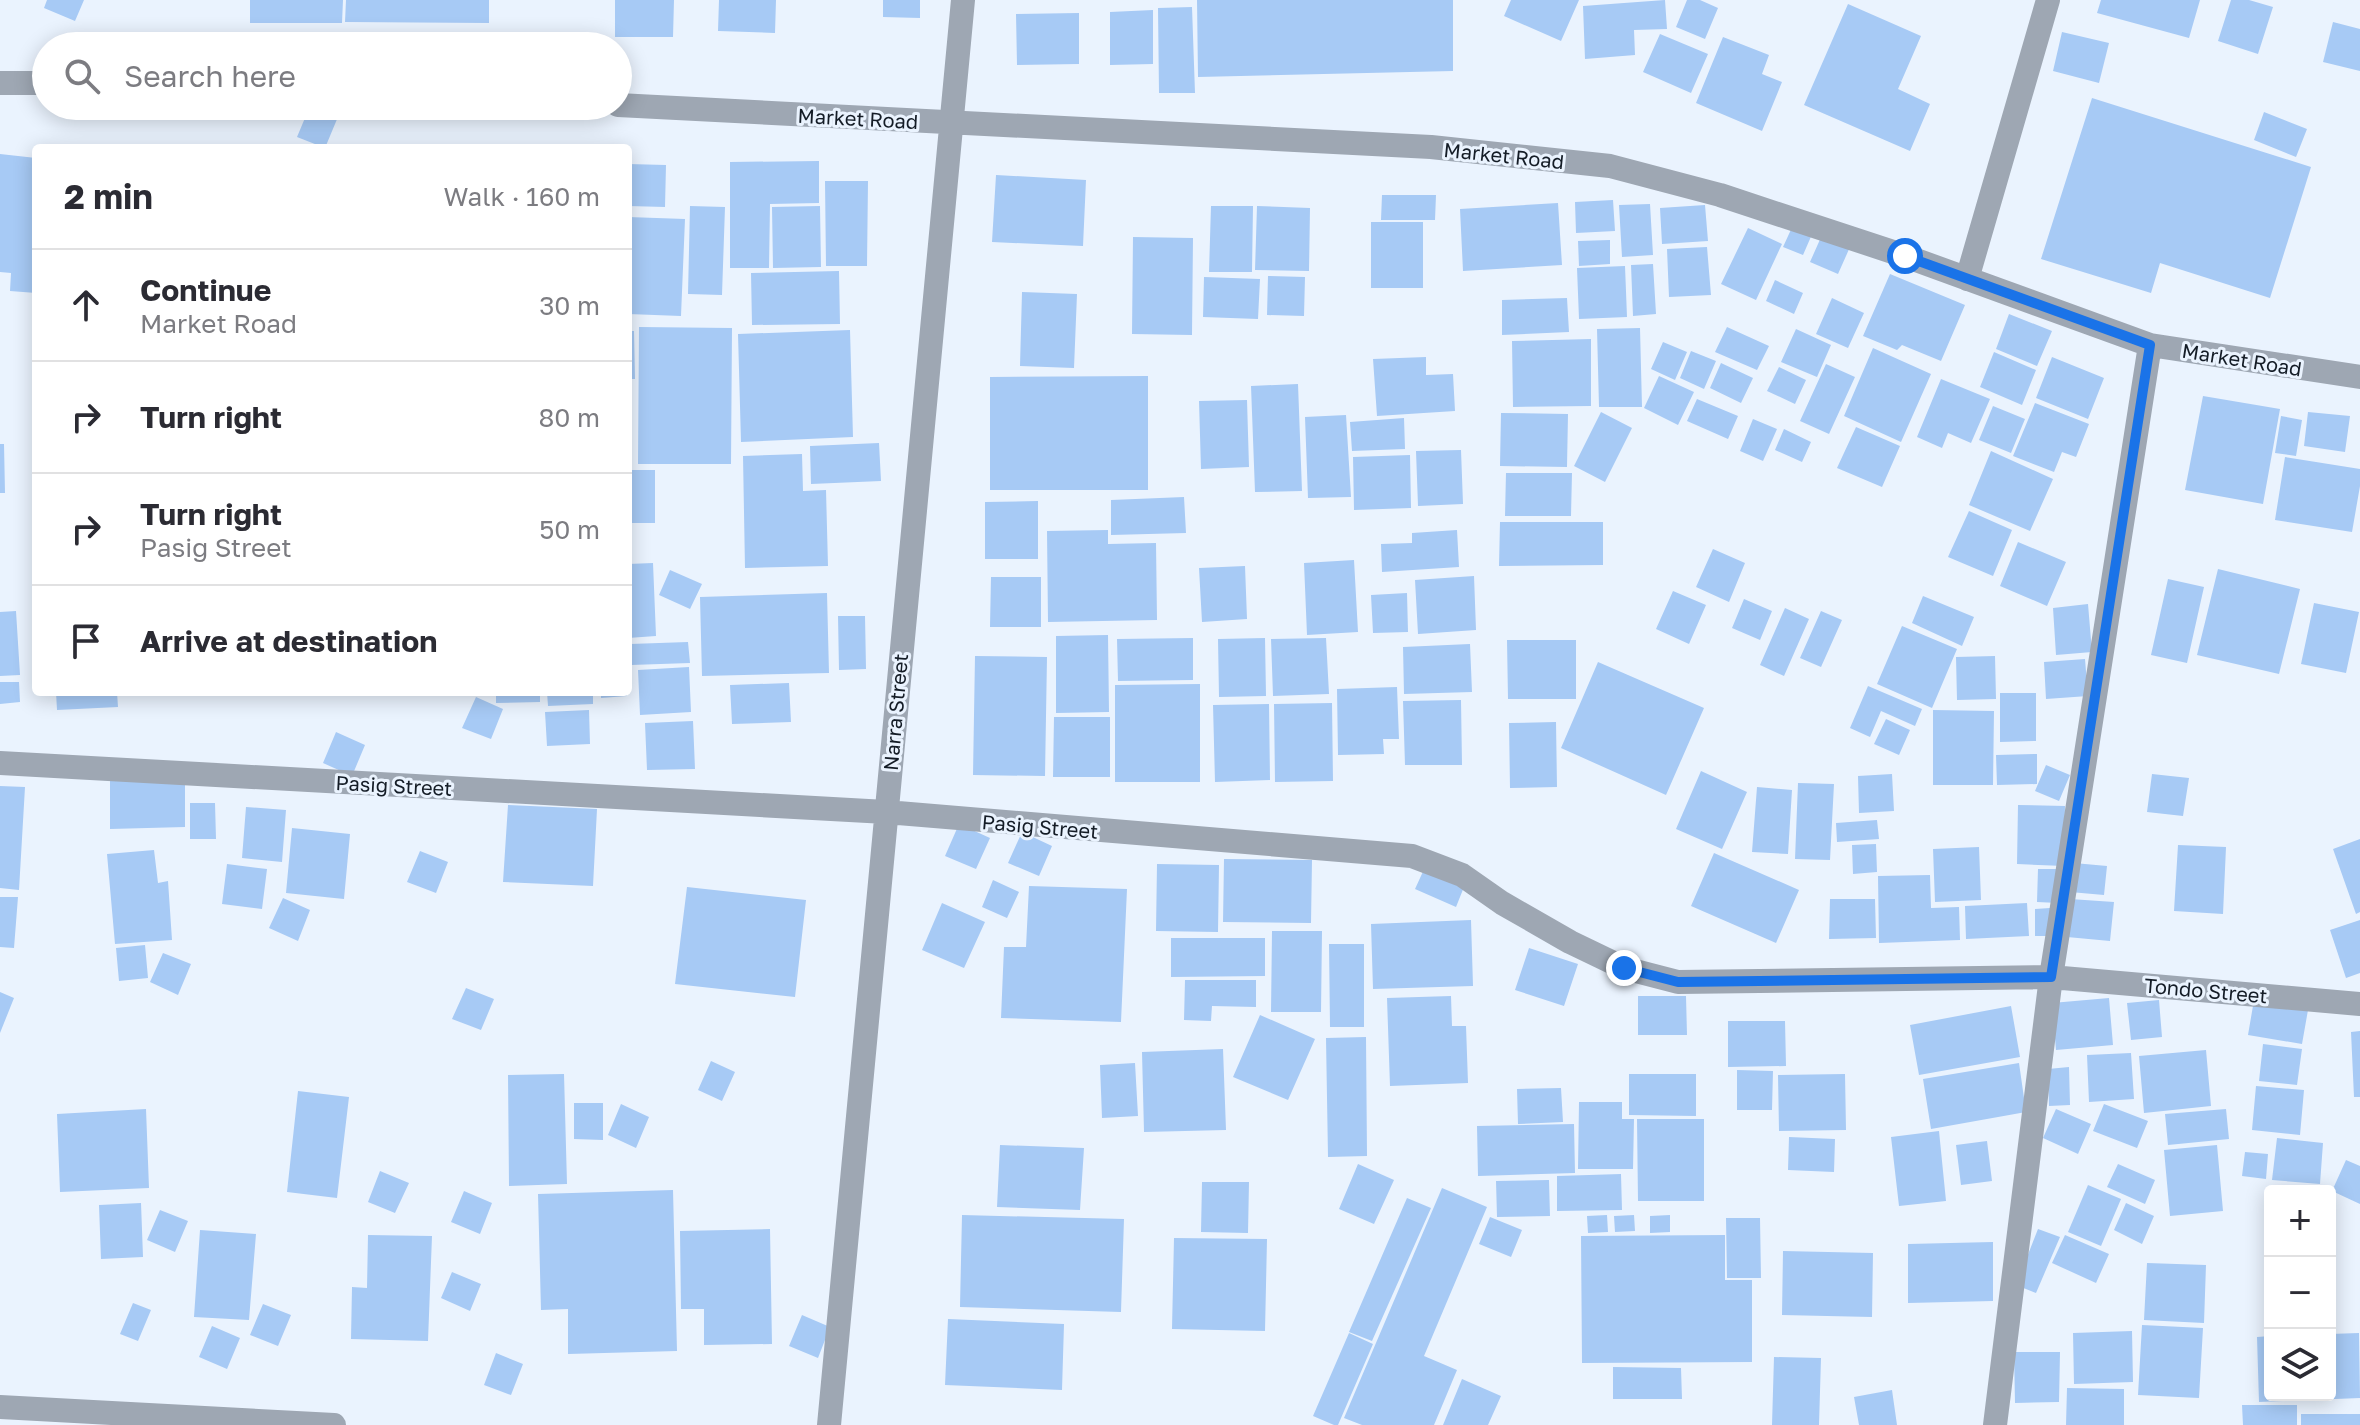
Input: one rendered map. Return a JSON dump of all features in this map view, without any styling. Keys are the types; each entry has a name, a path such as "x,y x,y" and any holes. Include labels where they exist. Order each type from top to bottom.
{"street":[{"name":"Narra Street","path":"829,1425 963,0"},
{"path":"1967,279 2048,0"},
{"path":"0,83 32,83"},
{"name":"Market Road","path":"632,106 1431,147 1610,166 1720,195 1905,256 2150,345 2360,377"},
{"path":"1995,1425 2051,977 2150,345"},
{"name":"Pasig Street","path":"0,763 886,812 1412,856 1462,875 1502,903 1570,942 1624,968 1678,982 2051,977"},
{"name":"Tondo Street","path":"2051,977 2360,1004"},
{"path":"0,1407 334,1425"}],"building":[{"path":"47,0 84,0 75,21 44,8"},
{"path":"250,0 343,0 342,23 250,23"},
{"path":"346,0 489,0 489,23 345,22"},
{"path":"615,0 674,0 673,37 632,37 632,32 615,32"},
{"path":"719,0 776,0 775,33 718,31"},
{"path":"883,0 920,0 920,18 883,17"},
{"path":"1197,0 1453,0 1453,71 1198,77"},
{"path":"1511,0 1579,0 1561,41 1504,16"},
{"path":"1665,0 1667,29 1634,30 1635,55 1585,59 1583,6"},
{"path":"1687,0 1700,0 1718,8 1705,39 1676,27"},
{"path":"2101,0 2200,0 2189,38 2097,13"},
{"path":"2231,0 2249,0 2273,7 2258,54 2218,41"},
{"path":"1848,4 1921,36 1898,89 1930,104 1910,151 1804,105"},
{"path":"1192,7 1195,93 1159,93 1158,8"},
{"path":"1153,10 1153,64 1110,65 1110,12"},
{"path":"1079,13 1079,64 1017,65 1016,14"},
{"path":"2333,22 2360,29 2360,71 2323,62"},
{"path":"2062,32 2109,43 2099,83 2053,71"},
{"path":"1660,34 1708,54 1691,93 1643,72"},
{"path":"1723,37 1769,55 1762,74 1782,82 1762,131 1696,103"},
{"path":"2092,98 2311,167 2270,298 2160,263 2151,293 2041,259"},
{"path":"2264,112 2307,129 2296,157 2254,140"},
{"path":"304,120 337,120 327,144 315,144 297,137"},
{"path":"0,154 32,158 32,293 10,291 11,273 0,272"},
{"path":"819,161 819,203 770,204 769,268 730,268 730,162"},
{"path":"632,164 666,165 665,207 632,206"},
{"path":"996,175 1086,180 1083,246 992,242"},
{"path":"825,181 868,181 867,266 826,266"},
{"path":"1382,195 1436,195 1435,220 1381,220"},
{"path":"1613,200 1615,231 1576,233 1575,202"},
{"path":"1558,203 1562,265 1463,271 1460,209"},
{"path":"1650,204 1653,255 1622,257 1619,205"},
{"path":"1705,205 1708,241 1662,244 1660,208"},
{"path":"690,206 725,207 722,295 688,294"},
{"path":"820,206 821,267 773,268 772,207"},
{"path":"1211,206 1253,206 1252,272 1209,272"},
{"path":"1257,206 1310,208 1309,271 1255,270"},
{"path":"632,217 685,219 681,316 632,314"},
{"path":"1371,222 1423,222 1423,288 1371,288"},
{"path":"1794,223 1813,232 1803,255 1783,247"},
{"path":"1748,228 1782,244 1756,300 1721,284"},
{"path":"1822,235 1850,247 1838,274 1810,262"},
{"path":"1133,237 1193,238 1192,335 1132,334"},
{"path":"1610,240 1610,264 1579,266 1578,241"},
{"path":"1707,247 1711,295 1669,297 1667,249"},
{"path":"1653,264 1656,314 1633,316 1631,265"},
{"path":"1625,266 1627,317 1579,319 1577,268"},
{"path":"839,271 840,324 752,325 751,273"},
{"path":"1890,274 1965,305 1941,361 1902,345 1897,350 1863,336"},
{"path":"1268,276 1305,277 1304,316 1267,315"},
{"path":"1204,277 1260,279 1258,319 1203,317"},
{"path":"1775,280 1803,293 1794,314 1766,301"},
{"path":"1022,292 1077,294 1074,368 1020,366"},
{"path":"1567,298 1569,332 1502,335 1502,300"},
{"path":"1832,298 1864,313 1848,348 1816,334"},
{"path":"2009,314 2052,331 2037,366 1996,349"},
{"path":"639,327 732,328 731,464 638,464"},
{"path":"1727,327 1769,346 1757,370 1715,352"},
{"path":"1640,328 1642,407 1599,407 1597,329"},
{"path":"1796,329 1831,345 1817,377 1781,362"},
{"path":"850,330 853,437 741,442 738,334"},
{"path":"632,331 634,331 635,379 632,379"},
{"path":"1591,339 1591,406 1513,407 1512,341"},
{"path":"1663,342 1687,352 1675,380 1651,369"},
{"path":"1873,348 1931,374 1901,442 1844,416"},
{"path":"1691,351 1716,361 1704,389 1680,378"},
{"path":"1994,352 2036,370 2022,405 1980,387"},
{"path":"1426,357 1426,375 1453,374 1455,411 1377,416 1373,359"},
{"path":"2052,357 2104,378 2088,419 2036,398"},
{"path":"1721,363 1753,378 1741,403 1710,388"},
{"path":"1826,364 1855,377 1829,434 1800,421"},
{"path":"1779,367 1806,380 1795,404 1767,391"},
{"path":"1148,376 1148,490 990,490 990,377"},
{"path":"1659,376 1694,392 1678,425 1644,408"},
{"path":"1941,379 1990,399 1971,443 1948,433 1942,448 1917,437"},
{"path":"1298,384 1302,491 1255,492 1251,386"},
{"path":"2203,396 2280,409 2263,504 2185,490"},
{"path":"1697,399 1738,416 1728,439 1687,421"},
{"path":"1247,400 1249,467 1201,469 1199,401"},
{"path":"2035,403 2089,424 2076,457 2062,452 2054,472 2013,456"},
{"path":"1993,406 2025,419 2011,453 1979,440"},
{"path":"1601,412 1632,428 1605,482 1574,466"},
{"path":"2308,412 2350,416 2345,452 2304,446"},
{"path":"1501,413 1568,414 1567,467 1500,466"},
{"path":"1346,415 1351,497 1308,498 1305,417"},
{"path":"2281,416 2302,420 2296,456 2275,453"},
{"path":"1404,418 1405,449 1352,451 1350,422"},
{"path":"1753,419 1777,429 1763,461 1740,451"},
{"path":"1856,427 1900,446 1882,487 1837,468"},
{"path":"1784,429 1811,442 1802,462 1775,450"},
{"path":"879,443 881,481 811,484 810,446"},
{"path":"0,444 4,444 5,493 0,493"},
{"path":"1461,450 1463,504 1418,506 1416,451"},
{"path":"1991,451 2053,479 2030,531 1969,505"},
{"path":"802,454 803,491 826,490 828,566 745,568 743,456"},
{"path":"1410,455 1411,508 1354,510 1353,457"},
{"path":"2285,457 2360,469 2352,532 2275,520"},
{"path":"632,470 655,470 655,523 632,523"},
{"path":"1506,473 1572,473 1571,516 1505,516"},
{"path":"1184,497 1186,533 1111,535 1111,500"},
{"path":"1038,501 1038,559 985,559 985,502"},
{"path":"1969,511 2012,530 1993,576 1948,557"},
{"path":"1500,522 1603,522 1603,565 1499,566"},
{"path":"1108,530 1108,544 1156,543 1157,620 1048,622 1047,531"},
{"path":"1457,530 1459,567 1382,572 1381,544 1412,543 1412,533"},
{"path":"2018,542 2066,562 2047,606 2000,586"},
{"path":"1713,549 1745,563 1729,602 1696,587"},
{"path":"1354,560 1358,632 1307,635 1304,563"},
{"path":"653,563 656,636 632,638 632,564"},
{"path":"1245,566 1247,619 1202,622 1199,568"},
{"path":"2218,569 2300,589 2279,674 2197,655"},
{"path":"670,570 702,584 690,609 659,595"},
{"path":"1474,576 1476,630 1418,634 1415,580"},
{"path":"991,577 1041,577 1041,627 990,627"},
{"path":"2168,579 2204,587 2187,663 2151,655"},
{"path":"1673,591 1706,605 1689,644 1656,629"},
{"path":"827,593 829,673 702,676 700,597"},
{"path":"1407,593 1408,632 1373,633 1371,595"},
{"path":"1923,596 1974,617 1962,646 1912,623"},
{"path":"1744,599 1772,611 1760,640 1732,628"},
{"path":"2314,603 2359,612 2346,673 2301,664"},
{"path":"2088,604 2092,652 2056,655 2053,608"},
{"path":"1785,608 1809,619 1784,676 1760,665"},
{"path":"16,611 20,675 0,676 0,612"},
{"path":"1821,611 1842,620 1821,667 1800,658"},
{"path":"838,616 865,616 866,669 839,670"},
{"path":"1902,626 1957,649 1932,708 1877,684"},
{"path":"1108,635 1109,712 1056,713 1056,636"},
{"path":"1193,638 1193,680 1118,681 1117,639"},
{"path":"1265,638 1266,696 1219,697 1218,639"},
{"path":"1326,638 1329,694 1273,696 1271,639"},
{"path":"1507,640 1576,640 1576,699 1508,699"},
{"path":"688,642 690,663 632,665 632,644"},
{"path":"1470,644 1472,692 1404,694 1403,647"},
{"path":"975,656 1047,657 1045,776 973,775"},
{"path":"1995,656 1996,699 1957,700 1956,657"},
{"path":"2085,659 2088,696 2046,699 2044,662"},
{"path":"1598,662 1704,708 1666,795 1561,748"},
{"path":"689,667 691,712 640,715 638,670"},
{"path":"0,682 19,682 20,702 0,704"},
{"path":"789,683 791,722 732,724 730,685"},
{"path":"1200,684 1200,782 1115,782 1115,685"},
{"path":"1868,686 1922,709 1915,726 1881,711 1870,737 1850,728"},
{"path":"1397,687 1399,739 1383,739 1384,754 1338,755 1337,689"},
{"path":"2000,693 2036,693 2036,741 2000,742"},
{"path":"56,696 117,696 118,707 57,710"},
{"path":"496,696 540,696 540,702 496,703"},
{"path":"547,696 593,696 593,704 548,706"},
{"path":"476,697 503,709 491,739 462,728"},
{"path":"1461,700 1462,765 1405,765 1403,701"},
{"path":"1332,703 1333,781 1275,782 1274,704"},
{"path":"1269,704 1270,780 1215,782 1213,705"},
{"path":"589,710 590,744 547,746 545,712"},
{"path":"1933,710 1994,711 1993,785 1933,785"},
{"path":"1054,717 1110,717 1110,777 1053,777"},
{"path":"1886,719 1910,730 1899,755 1874,744"},
{"path":"693,721 695,769 647,770 645,723"},
{"path":"1556,722 1557,787 1510,788 1509,723"},
{"path":"336,732 365,745 352,776 323,763"},
{"path":"2037,754 2037,784 1997,785 1996,755"},
{"path":"2046,765 2070,775 2059,801 2035,791"},
{"path":"1701,771 1747,792 1722,849 1676,829"},
{"path":"1892,774 1894,811 1859,813 1858,776"},
{"path":"2152,774 2189,778 2183,816 2147,812"},
{"path":"110,781 185,781 185,827 110,829"},
{"path":"1798,783 1834,784 1830,860 1795,859"},
{"path":"0,786 25,787 19,890 0,888"},
{"path":"1757,787 1792,790 1788,854 1752,852"},
{"path":"190,803 215,803 216,839 190,839"},
{"path":"508,805 597,809 593,886 503,882"},
{"path":"2018,805 2065,806 2064,866 2017,864"},
{"path":"246,807 286,810 282,862 242,858"},
{"path":"1877,820 1879,839 1837,842 1836,823"},
{"path":"959,824 990,838 976,869 945,856"},
{"path":"292,828 350,834 344,899 286,893"},
{"path":"1022,832 1052,846 1039,876 1008,863"},
{"path":"2360,839 2360,912 2356,914 2333,849"},
{"path":"1876,844 1877,872 1853,874 1852,845"},
{"path":"2178,845 2226,847 2223,914 2174,911"},
{"path":"1979,847 1981,900 1935,902 1933,849"},
{"path":"154,850 158,883 168,881 172,940 115,944 107,854"},
{"path":"420,851 448,862 436,893 407,882"},
{"path":"1714,853 1799,890 1776,943 1691,906"},
{"path":"1224,859 1312,860 1311,923 1223,922"},
{"path":"2074,863 2107,866 2104,895 2070,892"},
{"path":"227,864 267,869 262,909 222,904"},
{"path":"1157,864 1219,865 1218,932 1156,931"},
{"path":"1426,865 1466,882 1456,907 1415,889"},
{"path":"2038,869 2059,869 2058,903 2037,902"},
{"path":"1930,875 1931,908 1959,907 1960,940 1879,943 1878,876"},
{"path":"993,880 1019,892 1007,918 982,907"},
{"path":"1029,886 1127,889 1121,1022 1001,1018 1004,947 1026,947"},
{"path":"687,887 806,900 795,997 675,984"},
{"path":"0,897 18,897 14,948 0,947"},
{"path":"283,898 310,910 298,941 269,928"},
{"path":"1830,899 1875,899 1876,938 1829,939"},
{"path":"2070,899 2114,902 2110,941 2067,937"},
{"path":"942,903 985,922 964,968 922,950"},
{"path":"2027,903 2029,936 1966,939 1965,906"},
{"path":"2050,908 2050,936 2035,936 2035,909"},
{"path":"1471,920 1473,986 1373,989 1371,924"},
{"path":"2360,920 2360,973 2346,978 2330,930"},
{"path":"1272,931 1322,931 1321,1012 1271,1012"},
{"path":"1171,938 1265,938 1265,976 1171,977"},
{"path":"1329,944 1364,944 1364,1027 1330,1027"},
{"path":"145,945 148,978 119,981 116,948"},
{"path":"1529,948 1578,964 1564,1006 1515,990"},
{"path":"163,953 191,964 178,995 150,982"},
{"path":"1185,980 1256,980 1256,1007 1212,1006 1211,1021 1184,1020"},
{"path":"466,988 494,999 481,1030 452,1019"},
{"path":"0,992 14,998 0,1033"},
{"path":"1451,996 1452,1026 1466,1026 1468,1083 1390,1086 1387,998"},
{"path":"1638,996 1686,996 1687,1035 1638,1035"},
{"path":"2109,998 2113,1045 2056,1050 2052,1003"},
{"path":"2159,1000 2162,1037 2131,1040 2127,1003"},
{"path":"2254,1000 2308,1010 2302,1044 2248,1035"},
{"path":"2011,1006 2020,1057 1919,1075 1910,1025"},
{"path":"1260,1015 1315,1039 1288,1100 1233,1077"},
{"path":"1728,1021 1785,1021 1786,1066 1728,1067"},
{"path":"2360,1031 2360,1097 2354,1097 2351,1032"},
{"path":"1366,1037 1367,1156 1328,1157 1326,1038"},
{"path":"2263,1044 2302,1049 2297,1085 2259,1081"},
{"path":"1223,1049 1226,1130 1144,1132 1142,1052"},
{"path":"2206,1050 2211,1106 2144,1113 2139,1056"},
{"path":"2131,1053 2134,1099 2089,1102 2087,1055"},
{"path":"711,1061 735,1072 722,1101 698,1090"},
{"path":"1135,1063 1138,1116 1102,1118 1100,1065"},
{"path":"2019,1063 2026,1112 1931,1129 1923,1079"},
{"path":"2069,1067 2070,1105 2049,1106 2048,1069"},
{"path":"1737,1070 1773,1071 1772,1110 1737,1110"},
{"path":"564,1074 567,1184 509,1186 508,1075"},
{"path":"1629,1074 1696,1074 1696,1116 1629,1115"},
{"path":"1845,1074 1846,1130 1779,1131 1778,1075"},
{"path":"2256,1086 2304,1090 2300,1135 2252,1130"},
{"path":"1561,1088 1563,1122 1518,1124 1517,1089"},
{"path":"298,1091 349,1097 337,1198 287,1192"},
{"path":"1579,1102 1622,1102 1622,1119 1634,1119 1633,1169 1578,1169"},
{"path":"574,1103 603,1103 603,1140 574,1139"},
{"path":"621,1104 649,1117 636,1148 608,1135"},
{"path":"2104,1104 2148,1121 2137,1148 2093,1131"},
{"path":"146,1109 149,1188 60,1192 57,1114"},
{"path":"2056,1109 2091,1124 2078,1154 2043,1138"},
{"path":"2226,1109 2229,1139 2168,1145 2165,1114"},
{"path":"1637,1119 1704,1119 1704,1201 1638,1201"},
{"path":"1574,1124 1575,1173 1478,1176 1477,1126"},
{"path":"1939,1131 1946,1201 1899,1206 1891,1137"},
{"path":"1789,1137 1835,1139 1834,1172 1788,1170"},
{"path":"2277,1138 2323,1143 2320,1184 2272,1180"},
{"path":"1987,1141 1992,1181 1961,1185 1956,1145"},
{"path":"1000,1145 1084,1148 1080,1210 997,1207"},
{"path":"2217,1145 2223,1211 2170,1216 2164,1150"},
{"path":"2245,1152 2268,1154 2266,1179 2242,1176"},
{"path":"2346,1160 2360,1166 2360,1204 2336,1193 2335,1185"},
{"path":"1358,1164 1394,1180 1374,1224 1339,1209"},
{"path":"2118,1164 2155,1180 2145,1204 2107,1187"},
{"path":"380,1171 409,1183 395,1213 368,1202"},
{"path":"1621,1174 1622,1210 1557,1211 1557,1176"},
{"path":"1549,1180 1550,1216 1497,1217 1496,1181"},
{"path":"1202,1182 1249,1182 1248,1233 1201,1232"},
{"path":"2088,1185 2121,1199 2101,1246 2068,1232"},
{"path":"1442,1188 1487,1207 1424,1356 1457,1370 1434,1425 1362,1425 1344,1418"},
{"path":"673,1190 677,1351 568,1354 568,1309 541,1310 538,1194"},
{"path":"464,1191 492,1203 480,1234 451,1222"},
{"path":"1407,1198 1431,1208 1372,1341 1349,1332"},
{"path":"141,1203 143,1257 101,1259 99,1205"},
{"path":"2126,1203 2154,1216 2142,1244 2114,1230"},
{"path":"160,1210 188,1221 175,1252 147,1240"},
{"path":"962,1215 1124,1219 1121,1312 960,1307"},
{"path":"1607,1215 1608,1232 1588,1233 1587,1216"},
{"path":"1634,1215 1635,1231 1615,1232 1614,1216"},
{"path":"1670,1215 1670,1232 1650,1233 1650,1216"},
{"path":"1490,1217 1522,1230 1511,1257 1479,1244"},
{"path":"1726,1218 1760,1218 1761,1278 1727,1278"},
{"path":"770,1229 772,1344 704,1345 704,1309 681,1309 680,1231"},
{"path":"2038,1229 2060,1237 2036,1293 2016,1285"},
{"path":"200,1230 256,1234 249,1320 194,1317"},
{"path":"368,1235 432,1236 428,1341 351,1339 352,1287 367,1288"},
{"path":"1725,1235 1725,1280 1752,1280 1752,1362 1582,1363 1581,1236"},
{"path":"2065,1235 2109,1254 2096,1283 2052,1263"},
{"path":"1174,1238 1267,1239 1265,1331 1172,1329"},
{"path":"1993,1242 1993,1301 1908,1303 1908,1244"},
{"path":"1783,1251 1873,1253 1872,1317 1782,1315"},
{"path":"2147,1263 2206,1265 2204,1323 2144,1320"},
{"path":"452,1272 481,1284 470,1311 441,1298"},
{"path":"133,1303 151,1310 138,1341 120,1334"},
{"path":"263,1304 291,1315 278,1346 250,1335"},
{"path":"802,1315 830,1327 818,1358 789,1346"},
{"path":"948,1319 1064,1324 1062,1390 945,1385"},
{"path":"2142,1325 2203,1328 2199,1398 2138,1395"},
{"path":"212,1326 240,1338 227,1369 199,1357"},
{"path":"2132,1331 2133,1382 2074,1384 2073,1333"},
{"path":"1349,1333 1373,1344 1338,1425 1334,1425 1313,1416"},
{"path":"2359,1333 2360,1398 2336,1399 2336,1334"},
{"path":"2264,1336 2264,1401 2284,1401 2259,1402 2257,1337"},
{"path":"2014,1352 2060,1352 2059,1402 2015,1403"},
{"path":"496,1353 523,1364 511,1395 484,1385"},
{"path":"1774,1357 1821,1358 1819,1425 1772,1425"},
{"path":"1613,1367 1681,1368 1682,1399 1613,1399"},
{"path":"1462,1379 1501,1396 1488,1425 1443,1425"},
{"path":"2067,1388 2124,1389 2124,1425 2066,1425"},
{"path":"1892,1390 1897,1425 1859,1425 1854,1397"},
{"path":"2242,1405 2297,1405 2297,1425 2243,1425"},
{"path":"2301,1414 2360,1414 2360,1425 2301,1425"}],"route":[{"path":"1624,968 1678,982 2051,977 2150,345 1905,256"}]}
